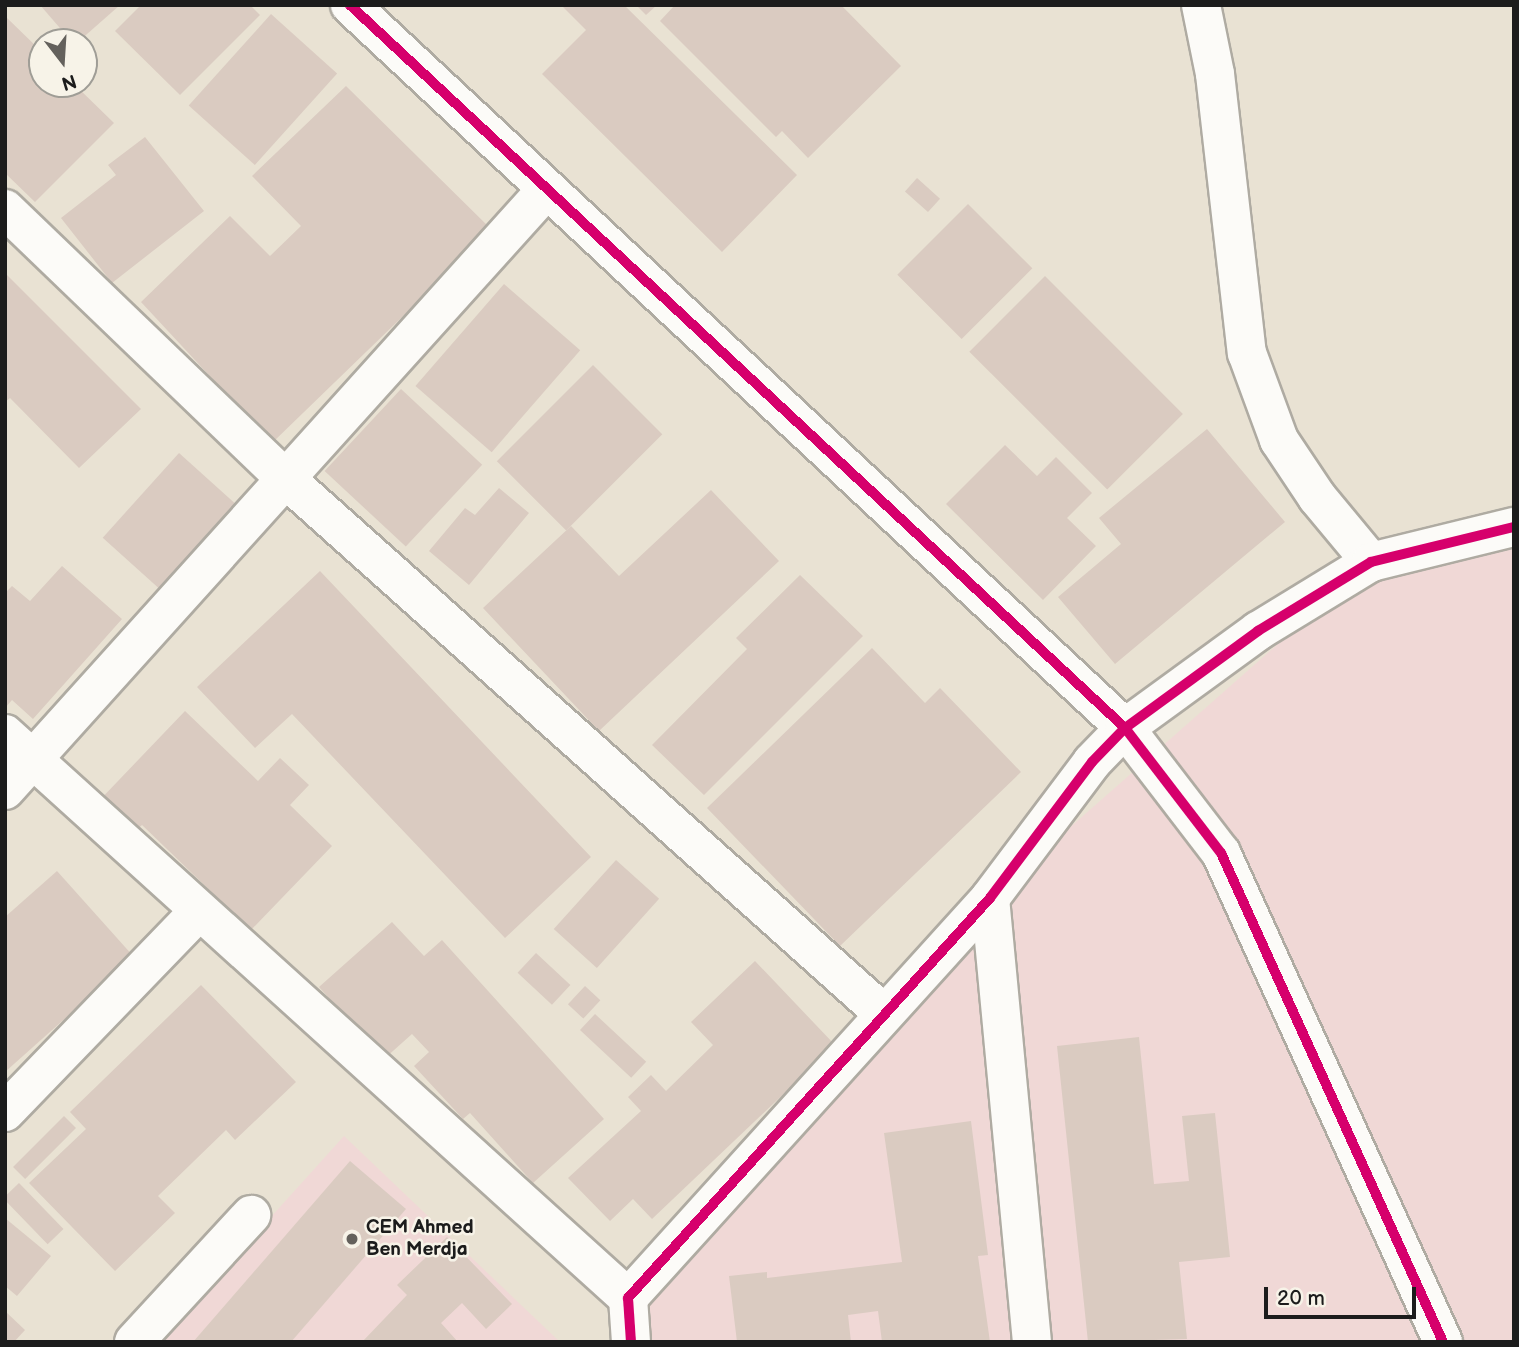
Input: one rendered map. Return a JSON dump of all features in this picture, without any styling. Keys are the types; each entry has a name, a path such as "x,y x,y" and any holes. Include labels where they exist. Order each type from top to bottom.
{"street":[{"path":"350,5 545,190 1125,728 1221,853 1443,1342"},
{"path":"1201,5 1215,74 1247,353 1279,440 1317,497 1371,562"},
{"path":"5,790 287,480 545,190"},
{"path":"5,209 287,480 883,1013"},
{"path":"628,1298 883,1013 990,898 1092,762 1125,728 1258,631 1371,562 1514,527"},
{"path":"5,734 198,912 628,1298 631,1342"},
{"path":"990,898 1032,1342"},
{"path":"5,1112 198,912"},
{"path":"134,1342 251,1215"}],"shaded area":[{"path":"1514,530 1514,1342 630,1342 628,1298 990,898 1371,562"},
{"name":"CEM Ahmed Ben Merdja","path":"344,1136 560,1342 158,1342"}],"building":[{"path":"40,5 120,5 94,28 60,28"},
{"path":"141,5 250,5 260,15 180,95 115,31"},
{"path":"561,5 624,5 797,175 722,252 542,74 586,30"},
{"path":"636,5 657,5 646,15"},
{"path":"675,5 841,5 901,66 808,158 782,131 776,137 660,21"},
{"path":"271,14 337,74 255,165 189,105"},
{"path":"5,16 28,38 28,98 88,98 114,123 35,202 5,173"},
{"path":"346,86 492,230 272,443 141,302 230,216 270,256 301,226 252,176"},
{"path":"145,137 204,211 112,283 61,218 116,175 108,165"},
{"path":"917,178 940,199 928,212 905,191"},
{"path":"968,204 1032,268 962,339 897,275"},
{"path":"5,273 141,409 79,468 10,398 5,402"},
{"path":"1045,276 1183,414 1107,490 969,352"},
{"path":"504,284 580,350 492,452 415,386"},
{"path":"593,365 662,434 566,530 497,461"},
{"path":"401,389 482,465 406,547 325,471"},
{"path":"1207,429 1285,522 1115,664 1058,597 1121,544 1099,518"},
{"path":"1005,445 1037,476 1056,457 1092,493 1067,518 1096,546 1043,600 946,504"},
{"path":"179,453 245,513 169,597 103,538"},
{"path":"499,488 529,513 469,585 429,551 465,508 475,515"},
{"path":"711,490 779,561 599,731 483,608 571,526 619,576"},
{"path":"62,566 122,619 33,719 12,700 5,708 5,593 12,586 30,601"},
{"path":"320,571 591,857 505,938 292,714 255,748 197,687"},
{"path":"800,575 863,636 704,795 652,745 747,649 736,638"},
{"path":"872,648 925,703 940,688 1021,772 840,946 707,808"},
{"path":"185,711 258,781 280,758 309,785 290,805 332,846 251,930 142,825 130,836 96,804"},
{"path":"616,860 659,899 597,968 554,929"},
{"path":"57,871 134,957 5,1072 5,917"},
{"path":"392,922 424,956 442,940 604,1119 533,1183 470,1113 463,1119 414,1066 429,1052 412,1034 384,1059 319,987"},
{"path":"536,953 570,985 552,1005 518,973"},
{"path":"755,961 835,1045 652,1219 633,1199 610,1221 568,1178 641,1111 628,1097 651,1075 666,1091 713,1045 691,1022"},
{"path":"201,985 296,1082 235,1140 226,1130 158,1196 175,1213 115,1271 29,1183 86,1129 70,1112"},
{"path":"585,986 600,1000 583,1019 568,1004"},
{"path":"595,1014 646,1062 631,1078 580,1030"},
{"path":"1139,1037 1154,1184 1189,1181 1182,1116 1215,1113 1230,1257 1179,1262 1187,1339 1088,1342 1057,1046"},
{"path":"64,1116 76,1128 25,1179 13,1167"},
{"path":"971,1121 988,1255 978,1256 990,1342 882,1342 878,1311 848,1315 851,1342 737,1342 729,1276 767,1272 767,1278 902,1262 884,1133"},
{"path":"350,1161 406,1209 291,1342 193,1342"},
{"path":"19,1183 63,1229 48,1244 5,1200 5,1197"},
{"path":"5,1218 51,1256 17,1296 5,1286"},
{"path":"447,1237 512,1304 486,1329 462,1303 441,1323 458,1342 362,1342 407,1295 397,1285"},
{"path":"5,1311 25,1330 14,1342 5,1342"}],"cycle path":[{"path":"350,5 1125,728 1221,853 1443,1342"},
{"path":"631,1342 628,1298 990,898 1092,762 1125,728 1258,631 1371,562 1514,527"}],"place":[{"name":"CEM Ahmed Ben Merdja","path":"352,1239"}]}
